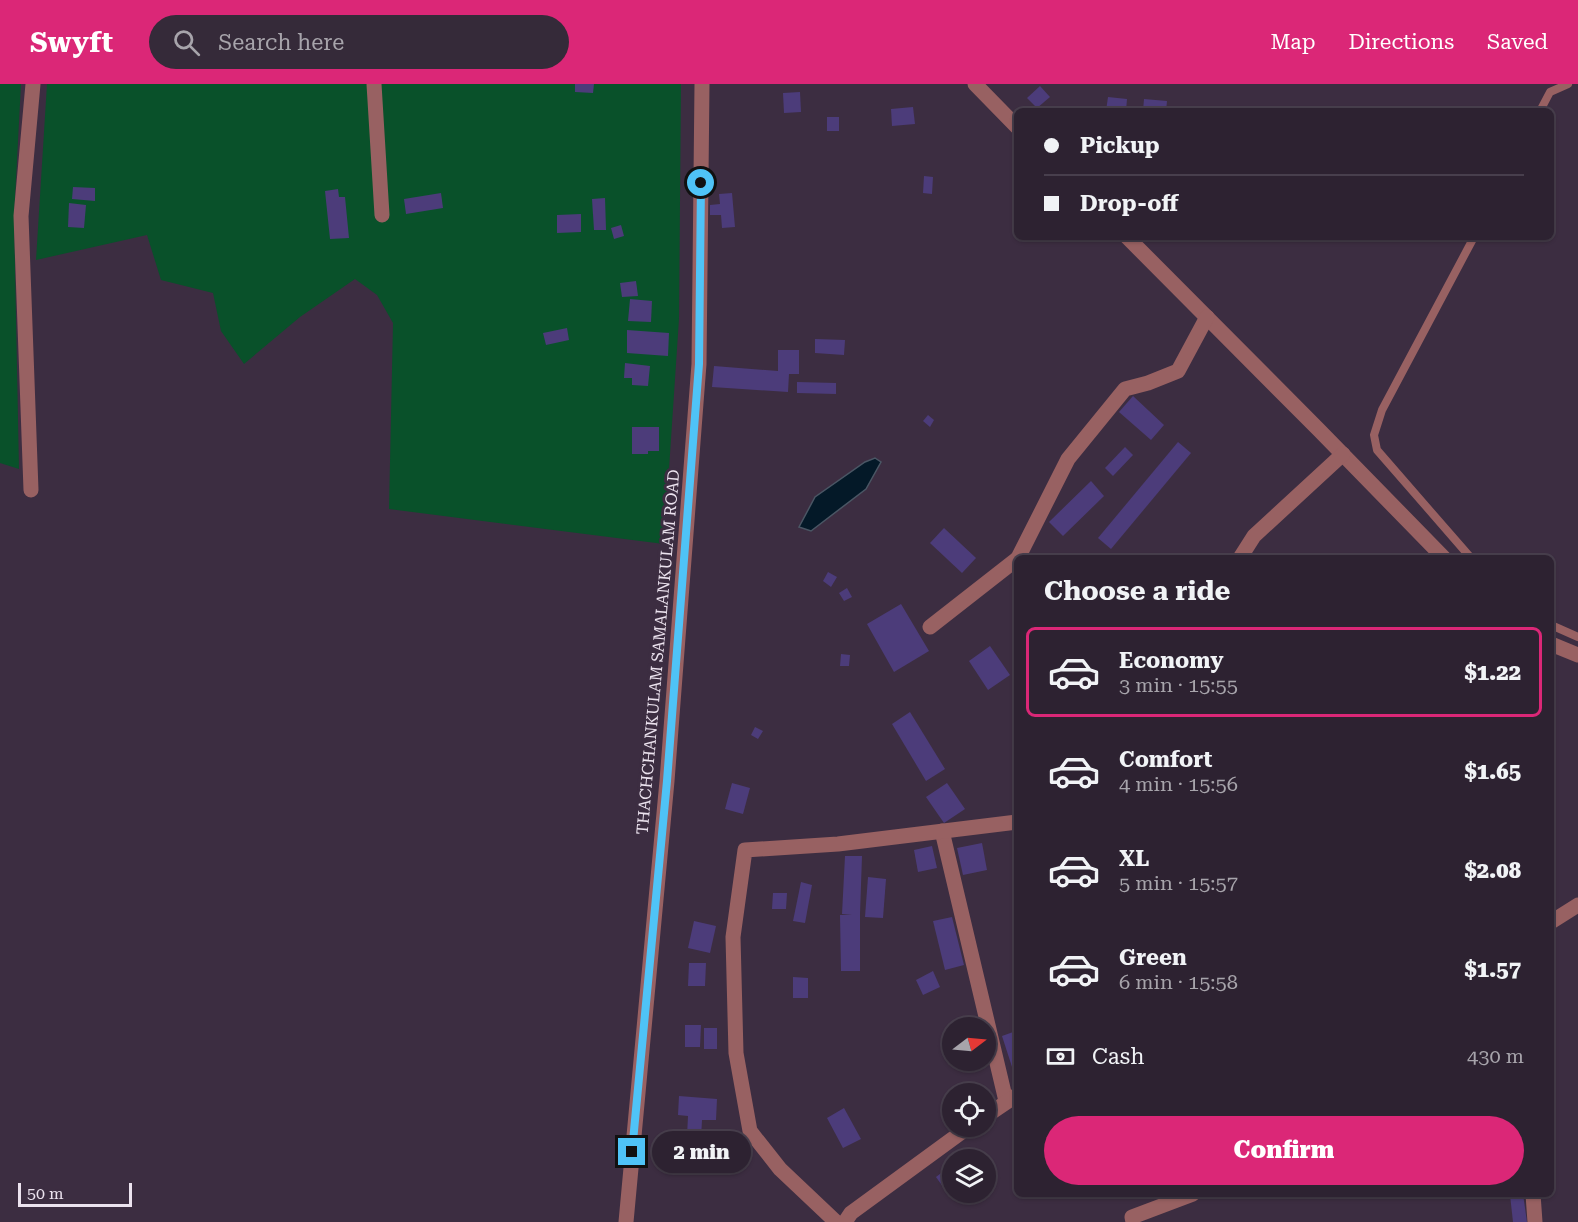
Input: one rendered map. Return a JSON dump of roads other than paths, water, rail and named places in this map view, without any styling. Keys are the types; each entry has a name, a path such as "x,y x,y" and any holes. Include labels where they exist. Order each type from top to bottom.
{"street":[{"path":"31,490 21,216 33,84"},
{"path":"374,84 382,215"},
{"name":"THACHCHANKULAM SAMALANKULAM ROAD","path":"626,1222 668,769 699,364 702,84"},
{"path":"975,84 1014,124"},
{"path":"1130,240 1441,555"},
{"path":"1020,555 1068,459 1125,389 1148,384 1178,371 1207,317"},
{"path":"1242,555 1254,536 1343,454"},
{"path":"930,627 1014,562"},
{"path":"1554,645 1578,655"},
{"path":"836,1222 780,1169 750,1131 736,1053 734,948 745,850 838,844 1014,822"},
{"path":"942,831 1011,1098 996,1109"},
{"path":"1554,920 1578,905"},
{"path":"845,1222 851,1213 955,1137"},
{"path":"1133,1222 1132,1217 1185,1197"},
{"path":"1533,1197 1535,1222"}],"lane":[{"path":"1542,108 1550,92 1568,84"},
{"path":"1468,555 1377,450 1374,435 1382,410 1472,240"},
{"path":"1554,626 1578,637"}],"water":[{"path":"875,458 881,462 866,489 811,531 799,527 815,497 865,462"}]}
